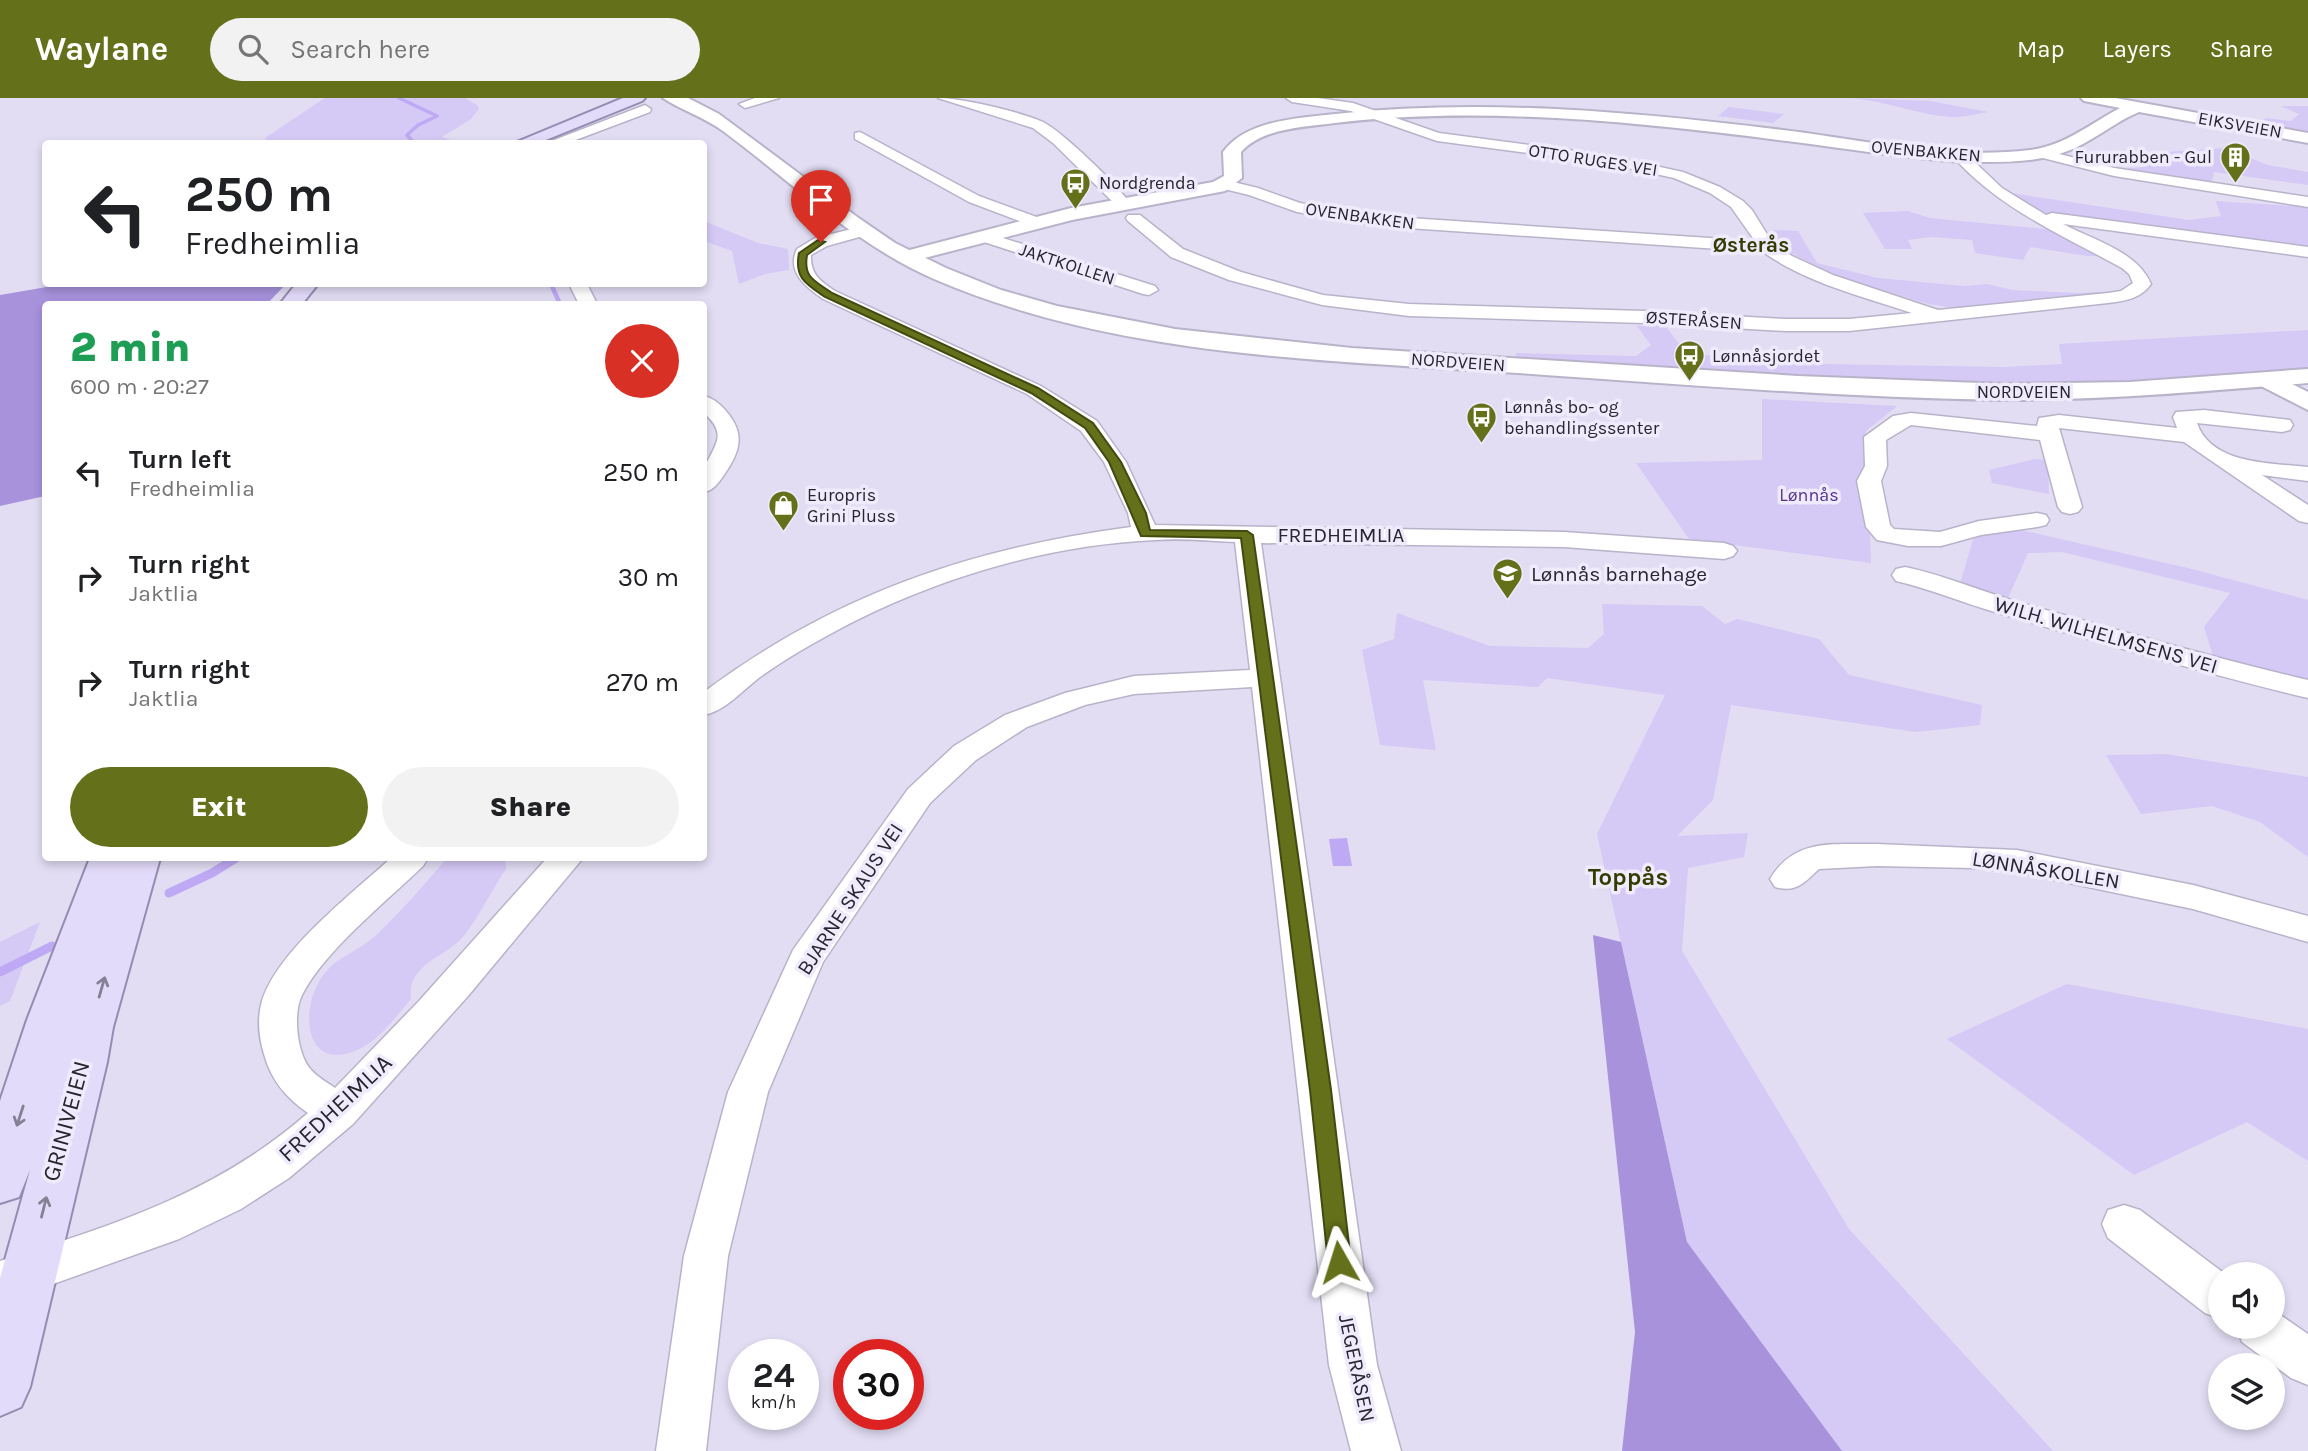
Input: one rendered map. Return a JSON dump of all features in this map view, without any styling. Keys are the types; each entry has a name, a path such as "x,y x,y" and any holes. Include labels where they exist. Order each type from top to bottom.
{"main road":[{"path":"549,138 624,98"},
{"path":"549,138 641,103"},
{"path":"293,301 305,287"},
{"name":"GRINIVEIEN","path":"0,1181 50,1020 109,861"},
{"name":"GRINIVEIEN","path":"0,1387 14,1278 83,1062 89,1027 138,861"}],"street":[{"name":"NORDVEIEN","path":"671,98 705,111 864,231 905,257 972,286 1062,313 1156,333 1297,351 1798,384 1947,391 2076,392 2308,376"},
{"path":"745,104 773,98"},
{"name":"ØSTERÅSEN","path":"944,98 1038,125 1058,140 1166,246 1213,269 1299,295 1358,305 1445,312 1849,325 2108,298 2127,295 2142,284 2137,272 2129,264 2037,218 1996,192 1960,156"},
{"name":"OTTO RUGES VEI","path":"1292,98 1341,104 1437,137 1605,159 1678,175 1715,190 1737,204 1746,213 1767,247 1786,260 1827,279 1939,316"},
{"path":"1451,98 1470,110"},
{"name":"EIKSVEIEN","path":"2089,98 2308,138"},
{"name":"OVENBAKKEN","path":"1225,185 1233,178 1230,161 1232,152 1252,137 1293,124 1371,114 1470,110 1551,112 1648,120 1960,156 1994,157 2040,153 2068,145 2134,108"},
{"path":"860,136 974,200 1036,222"},
{"name":"OVENBAKKEN","path":"2040,153 2114,172 2308,202"},
{"path":"905,257 1036,222 1128,210 1225,185"},
{"name":"OVENBAKKEN","path":"1225,185 1253,191 1297,207 1379,221 1767,247"},
{"name":"ØSTERÅSEN","path":"2037,218 2067,219 2308,252"},
{"path":"864,231 821,242 803,253 801,267 808,281 829,295 1034,390 1089,426 1115,462 1139,513 1145,533"},
{"name":"JAKTKOLLEN","path":"984,237 1149,290"},
{"path":"2267,380 2308,402"},
{"path":"707,405 726,425 730,442 725,459 707,481"},
{"path":"2190,436 2183,417 2204,416 2282,425"},
{"path":"2037,520 1979,528 1941,539 1908,539 1886,535 1878,527 1869,481 1876,466 1875,437 1901,421 1911,419 2049,434"},
{"path":"2070,507 2047,423 2059,421 2190,436 2228,465 2308,516"},
{"path":"2228,465 2308,474"},
{"name":"FREDHEIMLIA","path":"707,703 742,674 804,634 855,608 915,583 1023,553 1145,533 1349,534 1573,540 1724,551"},
{"name":"JEGERÅSEN","path":"1247,535 1321,1090 1351,1352 1376,1451"},
{"name":"WILH. WILHELMSENS VEI","path":"1905,575 1931,580 1997,604 2211,666 2308,689"},
{"name":"BJARNE SKAUS VEI","path":"681,1451 706,1256 748,1092 806,959 919,796 965,753 1016,721 1075,699 1134,685 1264,678"},
{"name":"LØNNÅSKOLLEN","path":"1787,879 1810,858 1877,855 1973,857 2030,864 2179,894 2308,929"},
{"path":"339,1112 297,1082 282,1052 277,1020 284,993 309,960 408,861"},
{"name":"FREDHEIMLIA","path":"14,1278 157,1229 210,1205 256,1178 295,1150 339,1112 421,1025 563,861"},
{"path":"2124,1224 2208,1288"},
{"path":"2277,1339 2308,1362"}],"green space":[{"path":"325,98 465,98 479,109 471,119 442,137 451,140 265,138"},
{"path":"1851,98 1931,101 1988,112 1950,117"},
{"path":"2281,106 2308,106 2308,134 2259,124 2266,118 2291,121 2299,114"},
{"path":"1729,107 1784,114 1773,123 1718,116"},
{"path":"2225,148 2268,165 2308,172 2308,185 2214,172 2211,185 2125,171 2129,168 2146,167 2166,152"},
{"path":"2011,193 2189,220 2221,216 2216,201 2308,207 2308,249 2045,213"},
{"path":"1908,211 1930,218 2054,230 2104,256 2030,247 2023,260 1975,253 1972,240 1931,237 1908,240 1912,249 1885,249 1863,213"},
{"path":"707,222 758,243 788,249 789,270 765,274 739,284 732,251 707,242"},
{"path":"1773,230 1798,231 1817,263 1878,278 1964,286 1987,284 2013,290 2077,293 2120,291 2085,298 1962,309 1928,304 1833,275 1783,249"},
{"path":"1637,326 1665,326 1686,352 1758,363 2004,367 2062,364 2059,344 2308,330 2308,368 2106,382 1904,383 1515,359 1516,353 1636,356 1651,345"},
{"name":"Lønnås","path":"1762,399 1897,406 1866,431 1871,563 1689,539 1636,463 1762,460"},
{"path":"2035,459 2048,460 2049,494 1992,483 1989,470"},
{"path":"2012,528 2192,569 2308,600 2308,679 2214,659 2204,627 2230,593 2062,552 2028,553 2008,598 1960,584 1974,536"},
{"path":"1602,604 1702,606 1725,624 1737,619 1819,639 1849,675 1982,705 1980,725 1916,732 1731,705 1713,800 1677,836 1748,833 1744,857 1688,868 1682,951 1849,1229 2053,1451 1842,1451 1687,1242 1597,834 1665,695 1547,678 1538,687 1423,680 1436,750 1380,745 1362,650 1394,639 1397,613 1490,646 1588,648 1604,634"},
{"path":"2166,754 2308,777 2308,857 2260,822 2212,806 2141,814 2106,755"},
{"path":"444,861 505,861 506,869 466,933 420,970 411,987 411,999 382,1032 361,1048 343,1054 329,1054 319,1048 312,1038 309,1024 313,994 320,980 339,960 367,943 412,899"},
{"path":"40,922 10,1001 0,1006 0,942"},
{"path":"2067,984 2308,1029 2308,1161 2247,1122 2134,1175 1947,1039"}],"shaded area":[{"path":"47,287 283,287 270,301 42,301 42,497 0,506 0,295"},
{"path":"1347,838 1352,866 1333,866 1329,839"},
{"path":"1593,935 1621,942 1687,1242 1842,1451 1622,1451 1635,1332"}],"waterway":[{"path":"399,98 437,116 418,125 407,135 411,140"},
{"path":"552,287 559,301"},
{"path":"169,893 231,861"},
{"path":"0,972 52,946"}],"place":[{"name":"Fururabben - Gul","path":"2235,184"},
{"name":"Nordgrenda","path":"1076,210"},
{"name":"Lønnåsjordet","path":"1689,383"},
{"name":"Lønnås bo- og behandlingssenter","path":"1481,444"},
{"name":"Europris Grini Pluss","path":"784,532"},
{"name":"Lønnås barnehage","path":"1508,601"}],"district":[{"name":"Østerås","path":"1751,245"},
{"name":"Toppås","path":"1628,877"}],"route":[{"path":"821,242 803,253 801,267 808,281 829,295 1034,390 1089,426 1115,462 1139,513 1145,533 1247,535 1284,831 1321,1090 1339,1262"}]}
